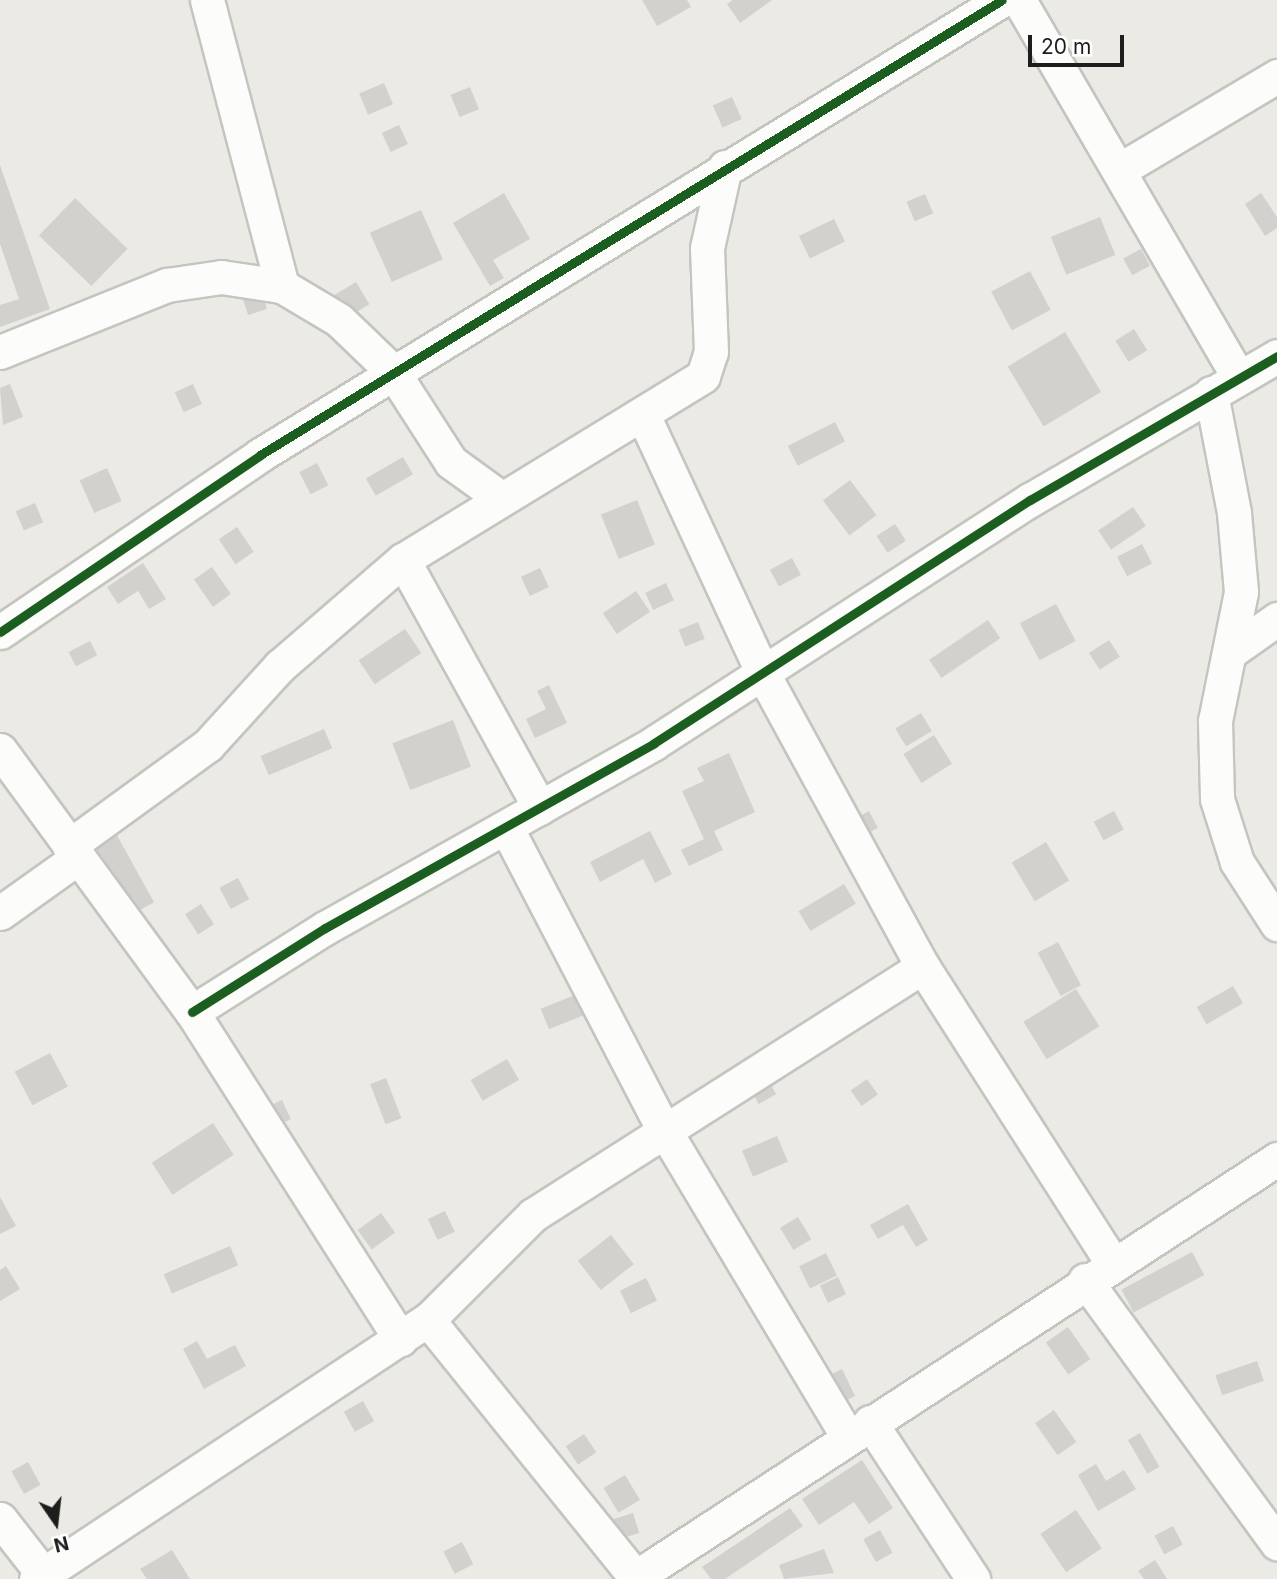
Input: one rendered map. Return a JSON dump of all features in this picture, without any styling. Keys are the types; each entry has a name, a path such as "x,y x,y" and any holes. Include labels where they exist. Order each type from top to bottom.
{"street":[{"path":"207,0 282,286"},
{"path":"0,632 393,372 1002,0"},
{"path":"1019,0 1121,169 1225,386 1241,592 1233,650 1215,722 1217,799 1237,863 1277,924"},
{"path":"1121,169 1277,76"},
{"path":"0,913 208,745 289,657 402,560 703,376 711,352 708,248 725,167"},
{"path":"0,352 167,285 221,277 282,286 339,320 393,372 451,462 501,498"},
{"path":"192,1012 325,928 540,808 763,674 1030,500 1277,356"},
{"path":"643,415 763,674 923,968 1098,1271 1277,1543"},
{"path":"402,560 540,808"},
{"path":"1233,650 1277,619"},
{"path":"0,750 192,1012 400,1339"},
{"path":"506,827 663,1128 859,1430 972,1579"},
{"path":"0,1519 40,1577 428,1320 533,1215 663,1128 923,968"},
{"path":"428,1320 635,1578 1098,1271 1277,1159"}],"building":[{"path":"642,0 687,0 691,7 657,26"},
{"path":"733,0 772,0 740,23 727,4"},
{"path":"384,83 393,104 368,115 359,94"},
{"path":"470,87 479,109 460,117 451,95"},
{"path":"732,97 742,119 723,127 713,106"},
{"path":"399,125 408,144 391,152 382,133"},
{"path":"0,165 50,309 0,327 0,305 19,299 0,244"},
{"path":"504,193 530,239 493,260 504,278 490,286 453,223"},
{"path":"1261,193 1277,217 1277,228 1265,236 1245,204"},
{"path":"925,194 933,213 915,221 907,202"},
{"path":"75,198 128,249 91,286 39,235"},
{"path":"421,210 443,259 392,282 370,233"},
{"path":"1100,217 1115,255 1066,275 1051,237"},
{"path":"834,219 845,241 810,259 799,236"},
{"path":"1141,249 1150,266 1132,275 1123,258"},
{"path":"1030,271 1051,310 1012,331 991,292"},
{"path":"356,282 369,304 333,326 319,304"},
{"path":"260,287 267,309 248,315 241,293"},
{"path":"1134,329 1147,350 1129,362 1115,341"},
{"path":"1065,332 1101,392 1044,427 1008,367"},
{"path":"10,384 23,417 3,425 0,388"},
{"path":"193,384 202,404 184,412 175,392"},
{"path":"835,422 845,442 798,466 788,446"},
{"path":"403,457 413,474 376,496 366,478"},
{"path":"317,463 328,485 311,494 299,472"},
{"path":"107,468 122,501 94,513 80,480"},
{"path":"850,480 876,515 849,536 823,500"},
{"path":"637,500 655,545 619,559 601,515"},
{"path":"35,503 43,522 24,531 16,511"},
{"path":"1133,507 1146,526 1111,550 1098,530"},
{"path":"895,524 906,541 887,553 877,536"},
{"path":"237,527 254,552 236,564 219,539"},
{"path":"1142,544 1152,564 1127,576 1117,557"},
{"path":"792,558 801,575 779,587 770,570"},
{"path":"143,563 166,599 149,609 138,591 118,604 107,587"},
{"path":"212,567 231,594 213,607 194,580"},
{"path":"540,568 549,587 530,596 521,577"},
{"path":"666,583 674,600 653,610 645,593"},
{"path":"636,591 650,612 617,634 603,613"},
{"path":"1056,604 1076,641 1040,660 1020,623"},
{"path":"988,620 1000,638 941,678 929,660"},
{"path":"698,622 705,639 685,647 679,630"},
{"path":"405,629 421,653 375,684 359,660"},
{"path":"1109,640 1120,657 1100,670 1089,653"},
{"path":"90,641 97,655 76,666 69,652"},
{"path":"549,685 567,723 535,738 526,719 546,709 537,691"},
{"path":"921,713 932,731 906,746 895,728"},
{"path":"453,720 471,767 410,790 392,743"},
{"path":"324,729 332,748 269,775 260,756"},
{"path":"934,735 952,764 921,783 903,754"},
{"path":"729,753 755,812 714,831 723,850 689,866 681,850 704,839 682,791 704,781 697,768"},
{"path":"869,811 878,828 862,836 853,819"},
{"path":"1114,811 1124,830 1104,840 1094,822"},
{"path":"109,821 154,902 131,915 86,834"},
{"path":"650,831 672,874 655,883 643,859 600,882 590,862"},
{"path":"1046,842 1069,881 1035,901 1012,863"},
{"path":"238,878 249,899 231,909 219,888"},
{"path":"844,884 856,904 810,931 799,911"},
{"path":"201,904 214,924 198,934 185,914"},
{"path":"1058,942 1081,985 1061,996 1038,953"},
{"path":"1233,986 1243,1003 1207,1024 1197,1007"},
{"path":"1076,989 1099,1026 1047,1059 1023,1022"},
{"path":"575,995 583,1015 549,1029 541,1009"},
{"path":"50,1053 68,1087 33,1105 15,1072"},
{"path":"507,1059 519,1080 483,1101 471,1080"},
{"path":"766,1076 776,1094 759,1104 749,1086"},
{"path":"386,1078 401,1118 386,1124 370,1084"},
{"path":"867,1079 878,1095 862,1106 851,1090"},
{"path":"282,1100 291,1119 273,1127 264,1108"},
{"path":"213,1123 234,1155 172,1195 152,1163"},
{"path":"777,1136 788,1162 753,1177 742,1151"},
{"path":"0,1197 16,1226 0,1234"},
{"path":"908,1204 928,1240 916,1247 903,1225 878,1239 870,1225"},
{"path":"445,1211 455,1232 438,1240 428,1219"},
{"path":"381,1213 395,1232 372,1249 358,1230"},
{"path":"798,1217 811,1239 793,1250 780,1228"},
{"path":"611,1235 634,1264 601,1290 578,1261"},
{"path":"230,1246 238,1265 172,1293 164,1274"},
{"path":"1192,1252 1204,1275 1134,1313 1121,1290"},
{"path":"826,1253 837,1275 810,1289 799,1266"},
{"path":"6,1266 20,1289 0,1301 0,1270"},
{"path":"838,1277 846,1294 828,1303 820,1285"},
{"path":"646,1278 657,1300 631,1313 620,1291"},
{"path":"1068,1327 1090,1359 1068,1374 1046,1342"},
{"path":"197,1341 207,1359 235,1345 246,1366 204,1389 183,1349"},
{"path":"1257,1361 1264,1381 1222,1395 1215,1375"},
{"path":"842,1369 855,1396 837,1405 824,1378"},
{"path":"363,1401 374,1421 355,1432 344,1412"},
{"path":"1054,1410 1076,1442 1058,1455 1035,1423"},
{"path":"1140,1433 1160,1467 1147,1474 1128,1440"},
{"path":"584,1434 596,1452 578,1465 566,1446"},
{"path":"862,1460 893,1508 869,1524 854,1502 819,1525 802,1499"},
{"path":"28,1462 41,1485 24,1494 11,1471"},
{"path":"1096,1464 1106,1481 1124,1470 1136,1489 1098,1511 1078,1475"},
{"path":"625,1475 640,1500 619,1513 604,1488"},
{"path":"790,1508 803,1526 725,1579 711,1579 702,1567"},
{"path":"1076,1510 1102,1548 1066,1572 1040,1534"},
{"path":"633,1513 639,1533 611,1542 605,1521"},
{"path":"1173,1526 1183,1545 1164,1554 1154,1536"},
{"path":"880,1530 893,1553 876,1562 863,1539"},
{"path":"462,1542 473,1564 455,1574 443,1552"},
{"path":"824,1549 834,1573 784,1579 779,1565"},
{"path":"172,1550 190,1579 147,1579 140,1569"},
{"path":"1155,1560 1167,1579 1144,1579 1138,1571"}],"cycle path":[{"path":"0,632 260,455 1002,0"},
{"path":"192,1012 325,928 654,743 1030,500 1277,356"}]}
